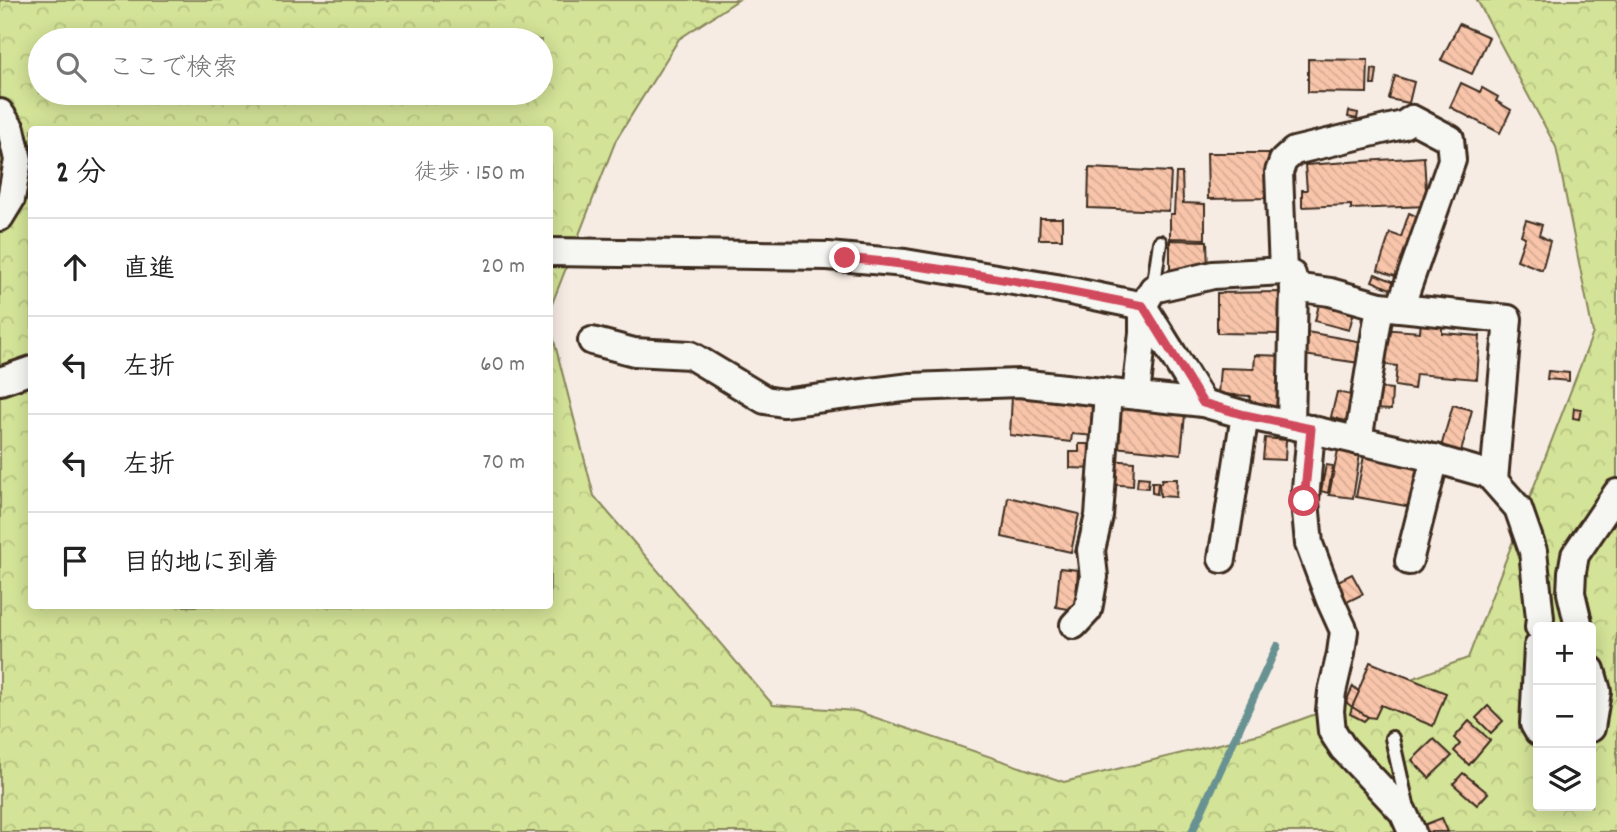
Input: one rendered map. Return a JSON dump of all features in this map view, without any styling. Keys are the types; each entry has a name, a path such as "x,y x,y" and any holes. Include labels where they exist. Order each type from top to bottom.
{"street":[{"path":"0,113 11,129 18,160 11,199 0,217"},
{"path":"1358,441 1390,307 1452,160 1450,139 1412,119 1403,125 1294,151 1283,161 1279,172 1309,544 1329,600 1344,631 1329,711 1332,731 1343,748 1403,812 1410,827"},
{"path":"553,252 828,256 905,263 1056,288 1148,298 1213,275 1289,279 1390,307 1507,319 1494,480"},
{"path":"1136,395 1148,298"},
{"path":"1148,298 1203,403"},
{"path":"592,341 634,352 690,355 765,400 783,403 911,387 1019,383 1203,403 1435,458 1488,474 1518,508 1533,551 1540,622"},
{"path":"0,381 28,371"},
{"path":"1074,625 1088,610 1094,577 1091,550 1099,516 1108,393"},
{"path":"1222,559 1245,415"},
{"path":"1409,561 1435,458"},
{"path":"1578,622 1571,593 1575,555 1617,493"}],"lane":[{"path":"1148,298 1160,242"},
{"path":"1392,738 1408,805 1410,827"}],"green space":[{"path":"0,0 738,0 679,39 616,140 553,301 553,126 28,126 28,609 553,609 553,337 594,496 773,705 856,711 1064,782 1264,733 1468,658 1593,333 1556,147 1477,0 1617,0 1617,832 0,832"}],"building":[{"path":"1459,24 1489,37 1472,74 1441,60"},
{"path":"1308,59 1368,60 1367,93 1308,92"},
{"path":"1372,69 1377,70 1375,85 1371,85"},
{"path":"1395,76 1414,82 1409,103 1389,99"},
{"path":"1461,83 1480,92 1482,88 1498,97 1496,101 1511,110 1500,133 1450,107"},
{"path":"1349,111 1358,113 1357,119 1348,117"},
{"path":"1207,153 1271,153 1271,198 1208,199"},
{"path":"1424,157 1427,206 1351,209 1351,205 1302,207 1302,190 1307,190 1305,165"},
{"path":"1089,168 1171,172 1169,211 1088,208"},
{"path":"1176,173 1182,173 1183,203 1205,204 1205,239 1170,238 1170,214 1174,214"},
{"path":"1409,213 1425,220 1403,279 1378,270 1390,233 1401,237"},
{"path":"1040,218 1062,218 1062,239 1039,239"},
{"path":"1526,220 1542,225 1539,235 1550,241 1542,270 1517,260 1525,237 1521,235"},
{"path":"1170,240 1207,241 1208,271 1170,271"},
{"path":"1375,274 1400,284 1397,292 1372,281"},
{"path":"1282,292 1281,334 1217,333 1217,293"},
{"path":"1320,300 1355,308 1349,330 1315,321"},
{"path":"1421,321 1442,323 1442,333 1480,336 1477,379 1416,374 1414,389 1395,386 1397,366 1379,364 1381,329 1420,332"},
{"path":"1307,332 1363,342 1360,363 1303,355"},
{"path":"1255,355 1285,356 1282,407 1249,405 1250,396 1218,394 1220,368 1254,369"},
{"path":"1548,371 1569,373 1569,381 1547,379"},
{"path":"1373,387 1392,389 1391,410 1371,409"},
{"path":"1337,392 1356,396 1349,422 1331,417"},
{"path":"1012,396 1096,402 1095,436 1072,434 1071,442 1010,435"},
{"path":"1127,404 1165,409 1165,413 1185,415 1181,454 1115,447 1117,408 1126,408"},
{"path":"1453,405 1472,410 1461,452 1441,447"},
{"path":"1574,408 1581,409 1579,419 1573,418"},
{"path":"1265,438 1286,440 1285,460 1263,459"},
{"path":"1079,444 1098,444 1096,469 1070,468 1070,452 1079,452"},
{"path":"1338,450 1360,454 1353,498 1329,495"},
{"path":"1364,456 1419,466 1412,507 1356,497"},
{"path":"1109,460 1134,462 1133,486 1107,484"},
{"path":"1326,465 1333,466 1328,493 1321,491"},
{"path":"1138,477 1149,478 1148,488 1137,487"},
{"path":"1162,479 1177,479 1176,497 1160,496 1159,483"},
{"path":"1152,482 1158,482 1157,494 1152,493"},
{"path":"1008,497 1079,514 1071,552 1002,537"},
{"path":"1083,517 1093,519 1086,553 1075,552"},
{"path":"1060,568 1078,570 1075,610 1056,607"},
{"path":"1352,574 1363,594 1345,603 1334,583"},
{"path":"1370,662 1446,693 1433,726 1381,705 1375,718 1368,717 1352,707"},
{"path":"1353,686 1359,692 1352,707 1346,702"},
{"path":"1488,706 1503,721 1491,733 1476,718"},
{"path":"1352,707 1368,717 1364,721 1350,714"},
{"path":"1469,721 1490,740 1469,765 1454,751 1460,744 1454,738"},
{"path":"1434,739 1452,756 1429,778 1412,760"},
{"path":"1463,773 1488,793 1477,805 1453,784"},
{"path":"1442,818 1448,832 1424,832 1421,826"}],"waterway":[{"path":"1192,832 1277,646"}],"route":[{"path":"845,258 905,263 1056,288 1143,306 1203,403 1311,429 1304,501"}]}
